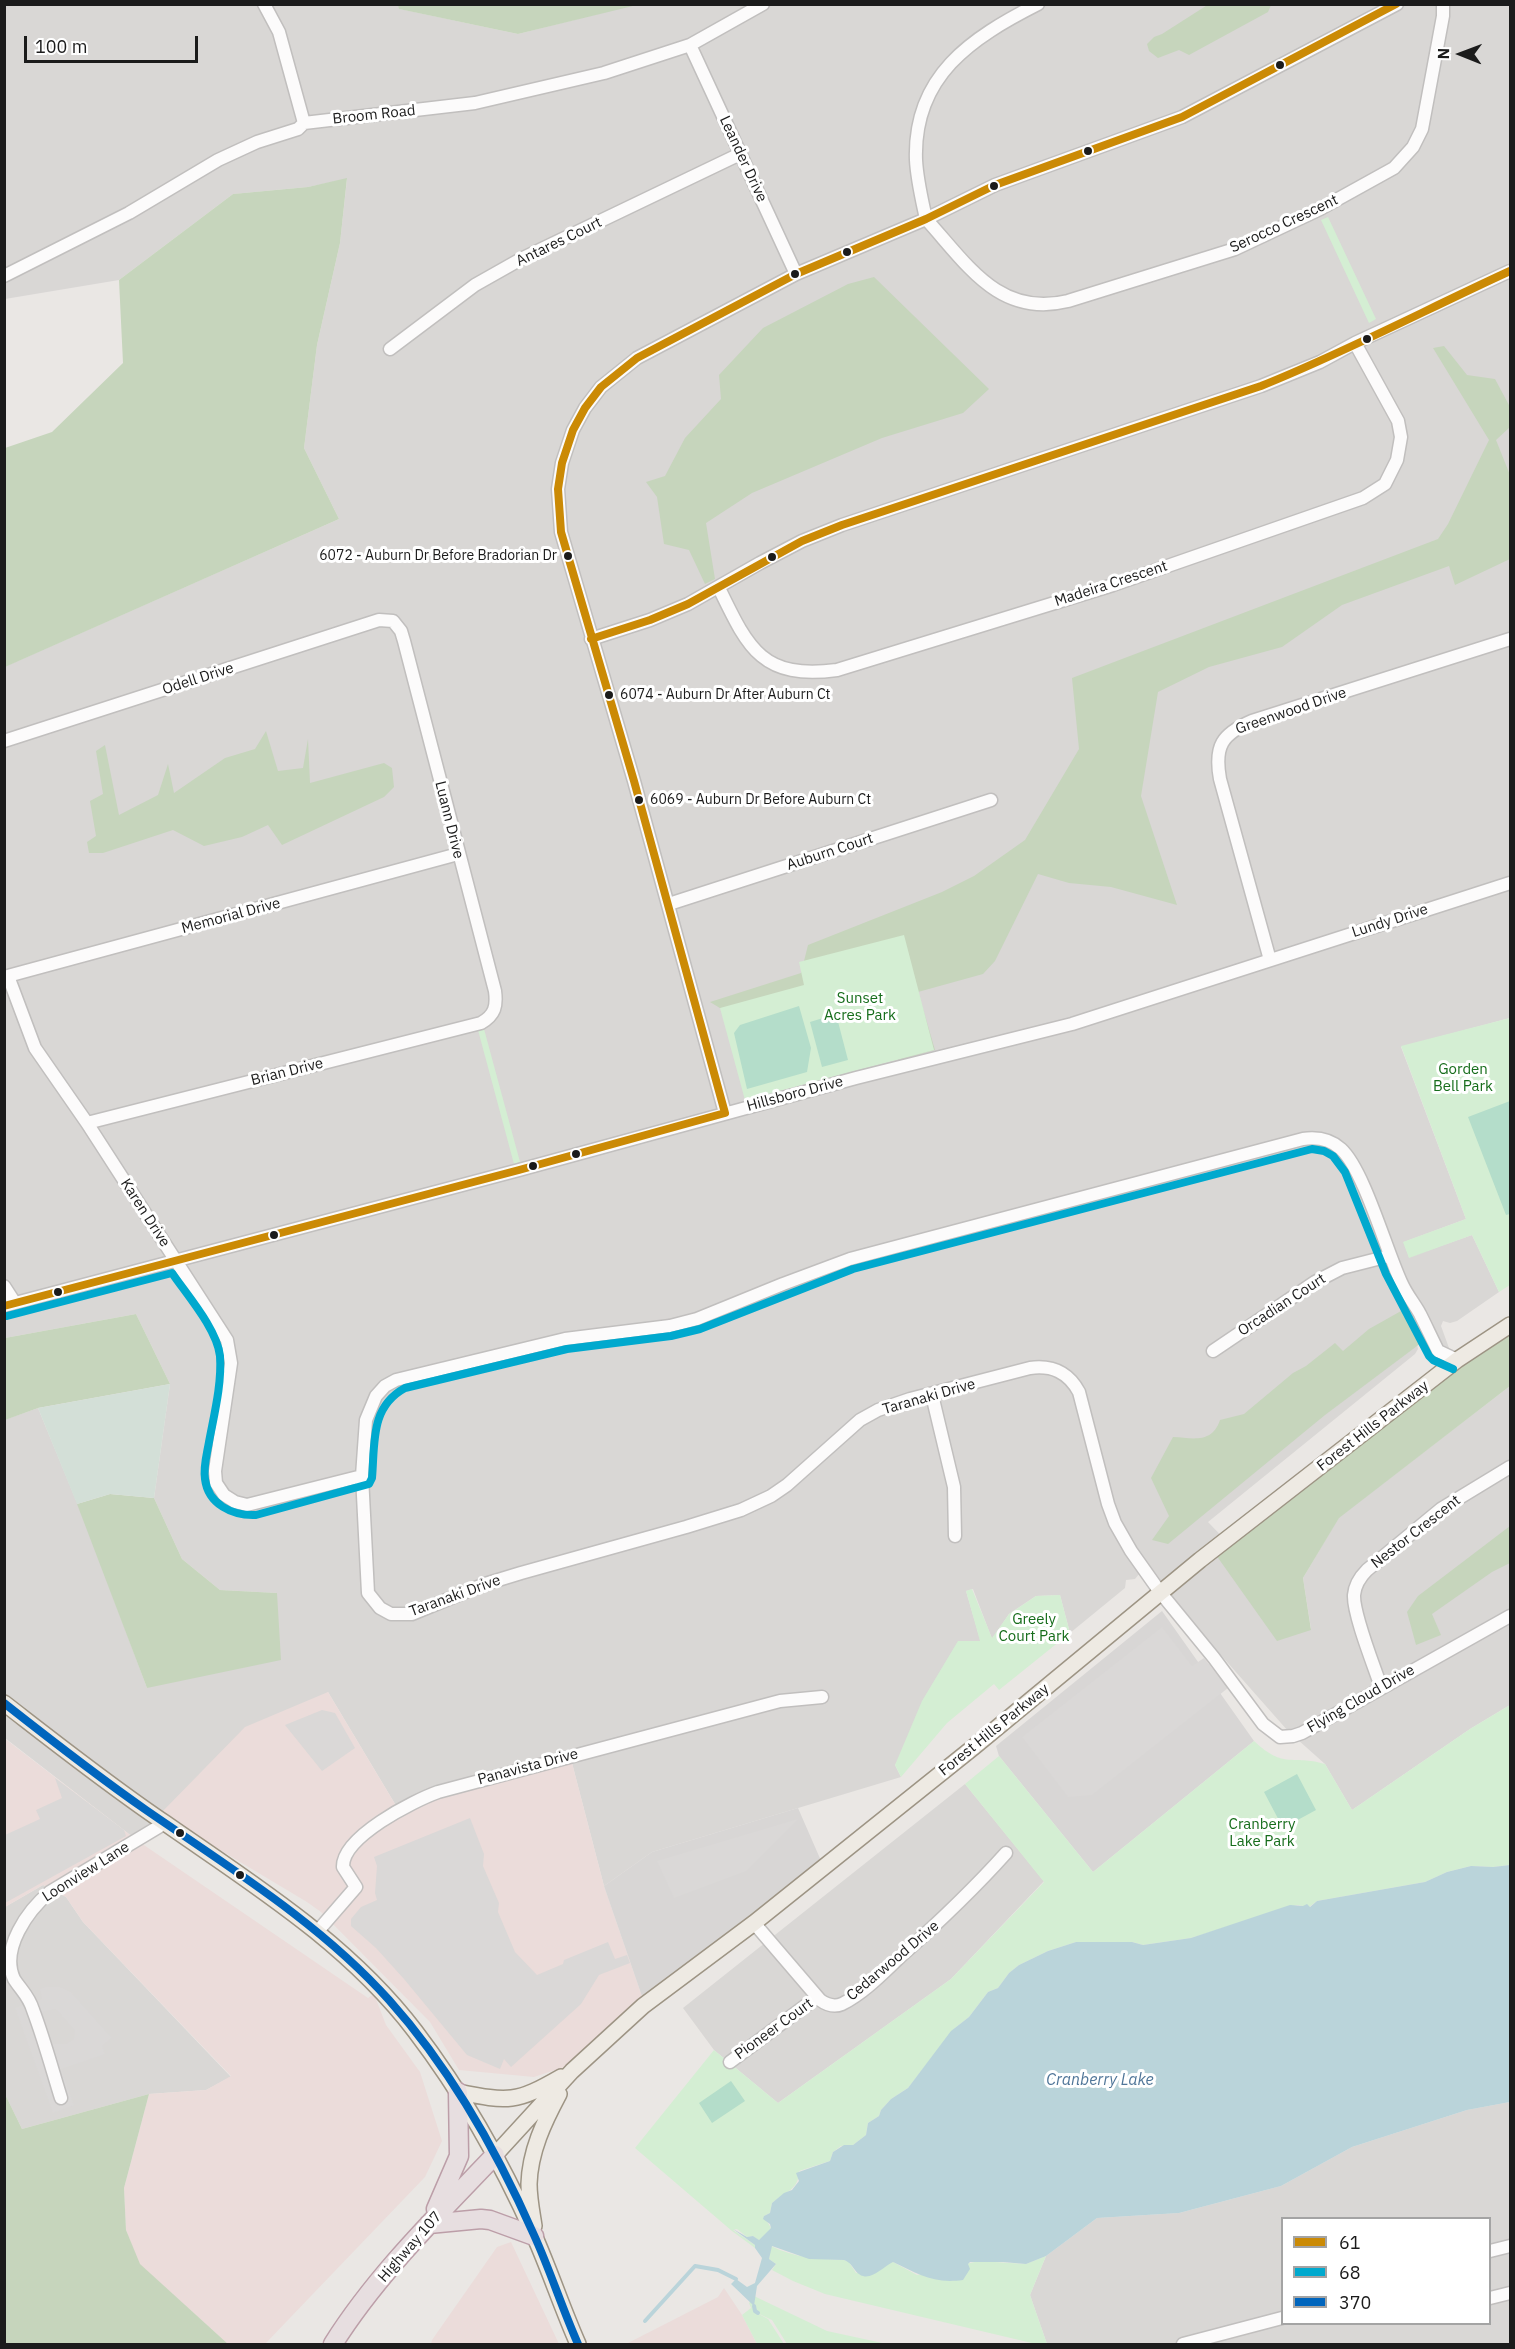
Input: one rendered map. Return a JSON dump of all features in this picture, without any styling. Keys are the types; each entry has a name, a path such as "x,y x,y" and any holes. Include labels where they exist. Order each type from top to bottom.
{"highway":[{"path":"429,2224 459,2156 458,2092"},
{"name":"Highway 107","path":"333,2344 413,2240 495,2155"},
{"path":"429,2224 470,2219 490,2220 534,2236"}],"main road":[{"name":"Forest Hills Parkway","path":"495,2155 572,2071 643,2006 754,1923 1052,1684 1200,1560 1457,1360 1510,1324"},
{"path":"4,1703 317,1932 388,1999 414,2030 458,2092 495,2155 534,2236 578,2344"},
{"path":"458,2092 497,2099 518,2098 539,2090 572,2071"},
{"path":"534,2236 529,2184 535,2147 544,2122 572,2071"}],"street":[{"path":"264,4 279,32 304,123"},
{"name":"Broom Road","path":"4,276 129,213 218,160 257,142 298,129 304,123 475,103 604,73 690,45 763,4"},
{"path":"926,219 918,183 916,143 922,109 928,94 943,70 963,50 986,32 1038,4"},
{"path":"725,1113 669,904 561,532 558,507 562,463 581,415 602,387 627,364 796,274 926,219 995,185 1182,117 1397,4"},
{"name":"Serocco Crescent","path":"926,219 993,290 1008,298 1034,305 1068,301 1235,249 1329,204 1394,168 1408,154 1422,129 1443,16 1443,4"},
{"name":"Leander Drive","path":"690,45 796,274"},
{"name":"Antares Court","path":"390,349 475,285 521,259 740,154"},
{"path":"591,639 650,620 719,588 802,541 842,525 1261,386 1320,362 1355,343 1510,271"},
{"name":"Madeira Crescent","path":"719,588 744,638 760,656 775,665 794,671 807,673 837,670 1113,585 1363,498 1384,484 1397,460 1401,437 1398,421 1355,343"},
{"name":"Odell Drive","path":"4,741 379,620 393,621"},
{"name":"Luann Drive","path":"393,621 404,641 495,991 495,1009 487,1019"},
{"name":"Greenwood Drive","path":"1270,960 1220,779 1218,751 1229,733 1252,722 1510,639"},
{"name":"Auburn Court","path":"669,904 991,800"},
{"name":"Memorial Drive","path":"6,977 458,854"},
{"name":"Lundy Drive","path":"1270,960 1510,883"},
{"name":"Hillsboro Drive","path":"10,1304 519,1170 725,1113 1072,1024 1270,960"},
{"name":"Karen Drive","path":"6,977 35,1048 87,1123 221,1329 230,1349 229,1377 214,1478 224,1495 235,1502 254,1505 362,1476"},
{"name":"Brian Drive","path":"87,1123 480,1023 487,1019"},
{"name":"Taranaki Drive","path":"1160,1592 1115,1523 1079,1392 1070,1378 1051,1368 1038,1367 890,1406 860,1420 787,1485 755,1504 686,1527 512,1575 408,1614 391,1614 376,1604 368,1593 362,1476 366,1420 376,1396 385,1386 401,1378 565,1339 670,1326 697,1319 850,1259 1303,1139 1320,1138 1336,1144 1348,1156 1360,1180 1402,1285 1438,1351 1457,1360"},
{"name":"Orcadian Court","path":"1214,1351 1315,1281 1342,1268 1389,1256"},
{"path":"4,1286 10,1304"},
{"path":"932,1395 954,1488 955,1536"},
{"name":"Nestor Crescent","path":"1381,1687 1355,1608 1354,1592 1358,1581 1367,1570 1441,1509 1510,1467"},
{"name":"Flying Cloud Drive","path":"1160,1592 1214,1658 1263,1724 1280,1737 1302,1733 1510,1616"},
{"name":"Panavista Drive","path":"317,1932 356,1887 344,1867 346,1853 371,1829 406,1805 438,1792 780,1701 822,1697"},
{"name":"Loonview Lane","path":"61,2098 33,2009 26,1993 13,1978 10,1960 12,1938 38,1902 50,1892 165,1823"},
{"name":"Cedarwood Drive","path":"817,1997 826,2004 839,2005 876,1979 964,1900 1006,1853"},
{"path":"754,1923 817,1997"},
{"name":"Pioneer Court","path":"730,2062 817,1997"},
{"path":"1491,2251 1510,2246"},
{"path":"1491,2298 1510,2293"},
{"path":"1183,2344 1281,2318"}],"shaded area":[{"path":"637,4 1510,5 1510,1018 1401,1047 1466,1219 1404,1242 1409,1257 1472,1235 1499,1292 1457,1321 1450,1323 1443,1321 1441,1326 1453,1359 1431,1344 1417,1344 1418,1349 1415,1354 1208,1522 1311,1629 1303,1578 1339,1517 1510,1386 1510,1705 1470,1729 1352,1810 1325,1764 1288,1731 1144,1568 1135,1579 1126,1580 1125,1588 1070,1633 1060,1595 1036,1596 1009,1614 992,1639 973,1589 966,1591 981,1642 895,1765 901,1777 652,1852 604,1886 572,1763 401,1814 328,1692 138,1841 5,1738 4,1420 38,1408 87,1527 147,1688 277,1593 220,1590 182,1559 154,1498 170,1384 136,1314 5,1338 4,667 339,519 304,448 317,345 340,243 347,179 308,187 233,194 119,280 5,299 5,5 398,5 400,9 518,34"},
{"path":"170,1384 154,1498 110,1494 77,1504 38,1408"},
{"path":"1162,1611 1254,1741 1093,1872 999,1756 996,1746"},
{"path":"1162,1627 1192,1666 1204,1658 1228,1688 1092,1795 1068,1797 1022,1737"},
{"path":"328,1692 401,1814 417,1804 572,1763 604,1886 645,2005 573,2064 534,2077 459,2070 430,2022 321,1912 160,1814 245,1727"},
{"path":"322,1710 335,1713 355,1748 322,1771 285,1725"},
{"path":"4,1738 138,1841 368,1998 374,1994 386,2025 420,2072 442,2141 425,2177 265,2344 228,2344 139,2264 126,2230 124,2188 149,2094 206,2090 231,2076 83,1922 66,1897 43,1885 5,1907"},
{"path":"55,1778 124,1830 126,1836 5,1903 5,1835 40,1819 36,1810 62,1798"},
{"path":"965,1784 1044,1881 951,1979 778,2103 714,2050 683,2008"},
{"path":"798,1808 822,1863 645,2005 604,1886 652,1852"},
{"path":"470,1818 484,1854 483,1866 499,1903 498,1912 515,1952 537,1975 563,1964 564,1960 608,1942 615,1959 627,1955 630,1963 599,1975 581,2004 511,2067 504,2059 500,2069 467,2055 404,1979 376,1948 351,1926 351,1919 361,1907 377,1900 375,1893 377,1866 374,1857"},
{"path":"798,1819 746,1871 674,1898 657,1861"},
{"path":"43,1885 66,1897 83,1922 231,2077 206,2090 149,2094 22,2129 5,2094 5,1907"},
{"path":"60,1987 72,1993 112,2038 102,2046 105,2054 61,2069 74,2105 53,2113 15,2008 42,1999 40,1989","holes":["56,2009 75,2031 74,2039 66,2044 55,2044 50,2040 41,2014 44,2011"]},
{"path":"1510,2102 1510,2344 1047,2344 1030,2295 1046,2256 1097,2218 1179,2213 1281,2186 1352,2147 1467,2110"},
{"path":"511,2242 559,2344 431,2344 497,2247"},
{"path":"724,2288 742,2315 757,2344 626,2344 718,2297"}],"green space":[{"path":"398,4 637,5 518,34 399,9"},
{"path":"1209,4 1271,5 1268,12 1189,55 1179,50 1158,58 1149,51 1147,44 1154,37"},
{"path":"347,178 340,243 317,345 304,448 339,519 5,667 5,448 52,432 123,363 119,280 233,194 308,187"},
{"path":"1328,217 1376,319 1369,323 1321,220"},
{"path":"874,277 989,389 963,413 882,438 752,493 706,523 715,579 705,584 689,550 664,544 657,497 646,482 665,476 685,438 721,399 719,375 763,328 848,284"},
{"path":"1444,346 1467,375 1495,379 1510,407 1510,427 1496,440 1510,475 1510,559 1455,585 1449,566 1342,605 1282,647 1209,667 1158,692 1141,796 1177,905 1111,887 1069,883 1038,874 995,961 983,974 918,992 935,1050 898,1060 871,982 746,1024 710,1002 801,973 808,945 942,892 974,876 1025,840 1079,749 1072,678 1438,539 1448,524 1489,440 1433,348"},
{"path":"266,731 278,771 303,768 308,739 310,783 384,763 392,768 394,787 384,797 282,845 268,825 242,837 204,846 173,830 103,853 89,853 87,842 96,836 90,801 103,794 96,751 105,745 119,815 158,795 168,764 174,793 225,758 255,749"},
{"name":"Sunset Acres Park","path":"904,935 934,1050 745,1100 720,1008 804,985 799,962"},
{"path":"799,1006 811,1048 807,1072 747,1089 734,1033 740,1025"},
{"path":"836,1014 848,1060 822,1067 810,1022"},
{"name":"Gorden Bell Park","path":"1510,1018 1510,1285 1499,1292 1472,1235 1409,1258 1403,1242 1466,1219 1401,1046"},
{"path":"484,1029 520,1162 514,1164 478,1030"},
{"path":"1510,1101 1510,1214 1506,1215 1468,1117"},
{"path":"1401,1311 1425,1340 1325,1415 1168,1544 1152,1540 1169,1516 1151,1478 1173,1437 1201,1438 1207,1436 1217,1428 1220,1420 1244,1414 1293,1373 1306,1366 1335,1343 1343,1351 1369,1329"},
{"path":"136,1314 170,1384 38,1408 5,1420 5,1338"},
{"path":"1510,1330 1510,1386 1339,1518 1303,1578 1311,1630 1277,1641 1216,1555 1402,1408"},
{"path":"110,1494 154,1498 182,1559 220,1590 277,1593 281,1660 147,1688 77,1504"},
{"path":"1510,1526 1510,1563 1492,1572 1432,1614 1441,1635 1416,1645 1407,1612 1418,1596"},
{"name":"Greely Court Park","path":"972,1589 992,1638 1009,1614 1036,1596 1060,1595 1070,1633 999,1690 994,1684 947,1723 901,1777 895,1765 922,1701 958,1641 980,1641 966,1591"},
{"name":"Cranberry Lake Park","path":"1510,1705 1510,1865 1471,1866 1447,1872 1425,1882 1317,1901 1309,1907 1297,1905 1191,1938 1143,1945 1132,1942 1076,1942 1048,1951 1019,1965 1009,1973 998,1988 988,1992 969,2017 955,2028 908,2088 891,2099 881,2110 879,2116 868,2123 866,2135 853,2145 841,2146 833,2152 830,2161 799,2171 794,2187 772,2203 770,2213 764,2216 771,2228 763,2239 747,2237 737,2229 733,2230 755,2245 755,2248 732,2231 635,2148 714,2050 778,2103 951,1979 1044,1882 965,1784 999,1756 1093,1872 1254,1741 1281,1758 1325,1764 1352,1810 1470,1729"},
{"path":"1297,1774 1316,1810 1283,1828 1264,1792"},
{"path":"731,2081 745,2101 712,2123 699,2103"},
{"path":"5,2094 22,2129 149,2094 124,2188 126,2230 140,2264 228,2344 5,2344"},
{"path":"771,2246 798,2255 844,2260 849,2262 856,2273 893,2262 917,2275 979,2261 1026,2264 1046,2256 1030,2295 1047,2344 1036,2344 825,2294 772,2270 776,2264 769,2259"},
{"path":"754,2296 827,2331 887,2344 787,2344 772,2320 755,2312 768,2319 784,2344 757,2344 742,2315 751,2308 749,2303"}],"water":[{"name":"Cranberry Lake","path":"1510,1865 1510,2102 1467,2110 1352,2147 1281,2186 1179,2213 1097,2218 1046,2256 1026,2264 970,2262 968,2264 970,2269 963,2280 934,2279 893,2262 874,2274 864,2276 844,2260 809,2259 772,2246 769,2259 776,2264 757,2286 754,2306 731,2284 736,2279 747,2287 755,2283 762,2258 755,2245 733,2229 747,2237 753,2236 759,2240 771,2228 770,2224 763,2219 764,2216 770,2213 772,2203 784,2193 792,2190 799,2181 796,2173 830,2161 833,2152 844,2145 853,2145 866,2135 868,2123 879,2116 881,2110 891,2099 908,2088 951,2031 969,2017 988,1992 998,1988 1009,1973 1019,1965 1048,1951 1076,1942 1132,1942 1143,1945 1191,1938 1290,1905 1307,1904 1310,1907 1317,1901 1425,1882 1447,1872 1471,1866"}],"waterway":[{"path":"645,2321 695,2266 718,2270 736,2279"},
{"path":"754,2306 758,2313"}],"transit line":[{"name":"61","path":"4,1306 725,1113 634,781 561,532 558,489 562,463 573,430 585,408 601,387 637,358 796,274 926,219 995,185 1182,117 1396,4"},
{"name":"61","path":"591,639 650,620 688,604 802,541 842,525 1261,386 1355,345 1510,271"},
{"name":"68","path":"7,1316 172,1273 207,1324 218,1346 220,1356 219,1388 205,1465 207,1488 216,1502 230,1511 256,1515 369,1484 372,1478 376,1427 380,1416 394,1396 405,1388 567,1349 671,1336 700,1329 853,1269 1312,1149 1324,1151 1333,1156 1345,1172 1386,1274 1429,1356 1453,1369"},
{"name":"370","path":"4,1703 110,1784 242,1875 304,1921 362,1972 389,2000 452,2082 488,2142 534,2235 578,2344"}],"place":[{"name":"6072 - Auburn Dr Before Bradorian Dr","path":"568,556"},
{"name":"6074 - Auburn Dr After Auburn Ct","path":"609,695"},
{"name":"6069 - Auburn Dr Before Auburn Ct","path":"639,800"}]}
